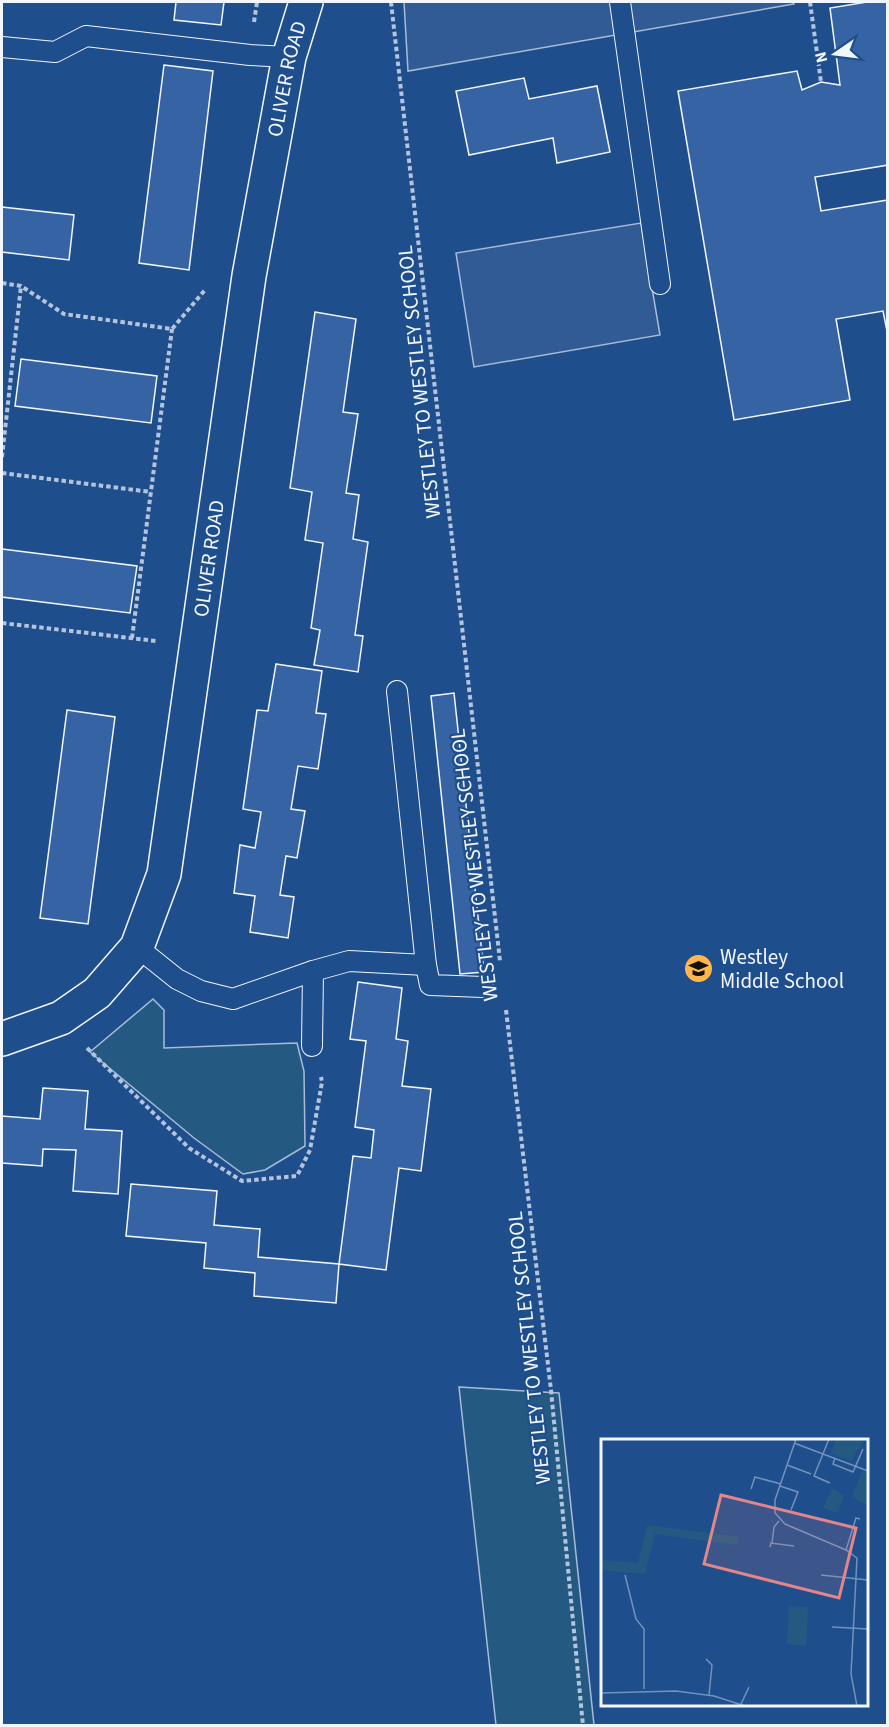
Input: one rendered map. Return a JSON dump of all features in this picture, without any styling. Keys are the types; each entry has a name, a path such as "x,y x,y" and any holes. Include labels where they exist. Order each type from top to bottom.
{"street":[{"name":"OLIVER ROAD","path":"2,1039 61,1018 97,993 137,947 164,874 249,276 289,57 306,2"}],"lane":[{"path":"620,2 660,284"},
{"path":"2,47 55,52 86,36 250,55 289,57"},
{"path":"397,691 430,985 483,987"},
{"path":"137,947 177,979 201,992 233,999 349,961 426,965"},
{"path":"312,1046 313,971"}],"path":[{"name":"WESTLEY TO WESTLEY SCHOOL","path":"391,2 501,968"},
{"path":"810,2 821,82"},
{"path":"132,638 171,329 220,273 249,276"},
{"path":"2,283 21,286 64,314 171,329"},
{"path":"2,458 21,286"},
{"path":"2,473 151,492"},
{"path":"2,623 196,645"},
{"name":"WESTLEY TO WESTLEY SCHOOL","path":"505,1003 551,1390 583,1725"},
{"path":"61,1018 84,1045 189,1148 242,1181 297,1176 310,1150 322,1082 312,1046"}],"shaded area":[{"path":"404,2 793,2 794,4 408,71"},
{"path":"641,223 660,335 474,367 456,253"},
{"path":"153,999 164,1010 164,1048 297,1043 304,1071 305,1146 265,1170 243,1174 194,1138 90,1052"},
{"path":"459,1387 559,1393 594,1725 496,1725"}],"building":[{"path":"176,2 224,2 221,25 174,20"},
{"path":"867,2 888,2 888,165 815,177 821,211 888,200 888,336 883,311 836,319 850,400 734,420 678,91 797,71 802,90 821,82 840,85 830,8"},
{"path":"164,65 213,71 189,270 139,263"},
{"path":"524,78 529,99 597,86 610,152 557,163 553,138 469,155 456,91"},
{"path":"2,207 74,215 69,260 2,252"},
{"path":"315,312 356,319 343,412 358,414 346,493 359,495 353,539 368,542 355,635 363,636 358,672 314,665 320,630 311,628 323,543 305,540 312,492 290,488"},
{"path":"21,359 157,376 151,423 15,406"},
{"path":"2,549 137,566 130,613 2,597"},
{"path":"276,664 322,671 316,713 326,714 318,769 298,766 291,809 305,811 297,858 286,856 280,895 294,897 288,938 250,932 255,896 234,893 240,845 255,848 261,812 243,809 257,710 268,711"},
{"path":"454,693 484,972 460,974 431,696"},
{"path":"67,710 115,717 88,924 40,918"},
{"path":"358,982 402,988 396,1039 408,1041 402,1086 431,1089 421,1171 399,1168 386,1270 339,1264 353,1156 371,1158 374,1130 355,1127 366,1041 350,1039"},
{"path":"43,1088 88,1091 85,1129 122,1131 118,1194 73,1191 76,1150 43,1149 42,1166 2,1163 2,1116 40,1119"},
{"path":"131,1184 217,1191 214,1225 260,1229 258,1257 339,1264 336,1303 254,1296 255,1273 204,1268 206,1243 126,1236"}],"place":[{"name":"Westley Middle School","path":"699,969"}]}
